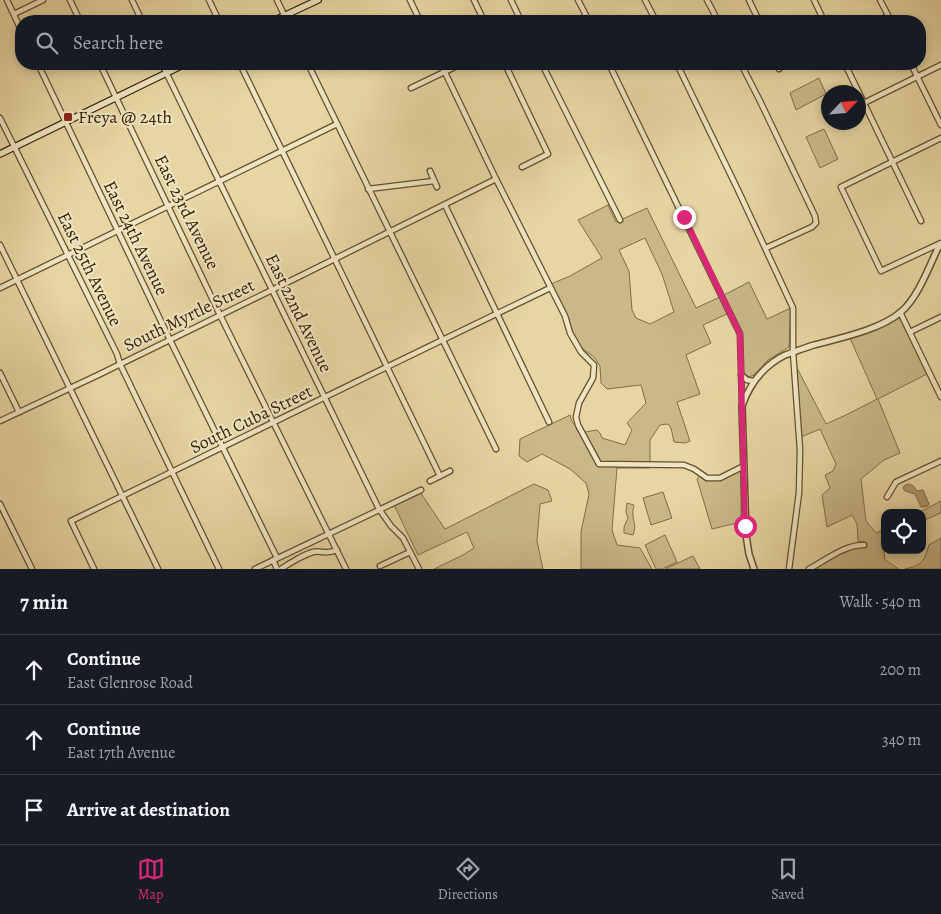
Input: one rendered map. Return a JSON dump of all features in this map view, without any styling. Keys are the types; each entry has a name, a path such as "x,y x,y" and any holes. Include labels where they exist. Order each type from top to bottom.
{"main road":[{"path":"291,15 318,0"},
{"path":"0,154 173,70"}],"street":[{"path":"7,0 14,14 43,0"},
{"path":"70,0 77,15"},
{"path":"132,0 139,15"},
{"path":"209,0 216,15"},
{"path":"277,0 284,15"},
{"path":"410,0 417,15"},
{"path":"474,0 481,15"},
{"path":"511,0 519,15"},
{"path":"578,0 585,15"},
{"path":"645,0 653,15"},
{"path":"706,0 715,15"},
{"path":"749,0 755,15"},
{"path":"814,0 821,15"},
{"path":"880,0 887,15"},
{"path":"866,102 941,64"},
{"name":"East 24th Avenue","path":"41,70 223,447 279,569"},
{"name":"East 23rd Avenue","path":"103,70 220,315 346,569"},
{"name":"East 22nd Avenue","path":"165,70 379,509 391,526 403,538 418,569"},
{"path":"243,70 440,476"},
{"path":"311,70 496,449"},
{"path":"411,88 449,70"},
{"path":"508,70 548,154 522,167"},
{"path":"545,70 620,220"},
{"path":"612,70 740,334 746,535 754,569"},
{"path":"680,70 793,308 793,352 800,476 789,569"},
{"path":"743,70 815,216 816,223 812,227 766,248"},
{"path":"848,70 855,85"},
{"path":"914,70 941,125"},
{"path":"445,72 565,316 570,333 581,352 594,364 594,378 579,403 576,417 578,425 599,464 684,465 707,478 720,478 744,466"},
{"path":"866,107 921,221"},
{"name":"East 25th Avenue","path":"0,118 117,354 120,364 219,569"},
{"path":"0,288 337,124"},
{"path":"941,138 842,186 881,271 941,244"},
{"path":"430,172 437,187"},
{"name":"South Myrtle Street","path":"0,421 170,340 496,179"},
{"path":"368,189 434,181"},
{"path":"444,205 549,422"},
{"path":"742,406 753,382 760,373 776,360 793,352 866,330 900,312 922,282 941,244"},
{"path":"0,245 158,569"},
{"name":"South Cuba Street","path":"94,569 71,521 550,288"},
{"path":"900,312 941,397"},
{"path":"910,332 941,317"},
{"path":"0,373 19,412"},
{"path":"741,374 747,380 753,382"},
{"path":"887,497 896,482 941,461"},
{"path":"430,481 450,472"},
{"path":"254,569 421,490"},
{"path":"0,504 32,569"},
{"path":"810,569 848,547 864,545"},
{"path":"279,569 312,552 328,553 337,550"},
{"path":"380,566 410,552"}],"shaded area":[{"path":"819,78 822,85 821,97 796,110 790,93"},
{"path":"824,130 838,159 820,168 806,137"},
{"path":"608,205 616,222 647,208 696,308 720,297 727,314 703,325 711,343 686,355 700,394 677,402 690,441 685,443 674,442 671,428 668,424 660,425 650,440 650,468 617,468 612,530 617,545 640,548 652,569 581,569 581,532 589,494 586,483 570,469 542,454 527,462 519,456 520,439 570,415 579,433 597,430 602,438 625,445 632,430 627,423 646,403 641,385 607,389 601,383 600,366 594,357 583,349 574,336 567,314 551,284 570,276 602,258 578,220","holes":["645,238 662,274 674,312 650,324 636,318 632,310 629,271 619,250"]},
{"path":"749,282 767,319 791,308 789,347 768,360 754,375 749,377 743,372 742,331 724,295"},
{"path":"896,317 900,318 927,374 878,399 900,453 884,460 861,479 866,521 876,533 881,531 881,554 884,554 885,560 899,569 814,569 844,551 851,548 864,547 865,542 858,541 857,524 852,515 827,527 822,495 830,488 825,475 833,471 836,464 820,429 801,437 797,368 826,424 848,414 877,399 850,338 871,331"},
{"path":"741,470 741,522 712,529 697,479 700,475 711,479 721,478"},
{"path":"534,484 548,490 552,501 540,504 537,541 543,569 434,569 474,548 467,532 418,555 394,505 420,492 445,529"},
{"path":"907,484 912,485 917,491 923,490 929,504 928,506 921,507 915,494 905,491 903,488"},
{"path":"663,492 672,518 651,525 643,498"},
{"path":"941,501 941,513 926,519 926,509"},
{"path":"627,503 634,505 635,529 633,535 624,533 624,527 628,518 626,512"},
{"path":"665,535 677,562 662,569 656,569 645,545"},
{"path":"941,538 941,569 905,569 922,562 929,545"},
{"path":"693,556 700,569 665,569"}],"place":[{"name":"Freya @ 24th","path":"68,117"}],"route":[{"path":"684,217 740,334 745,526"}]}
